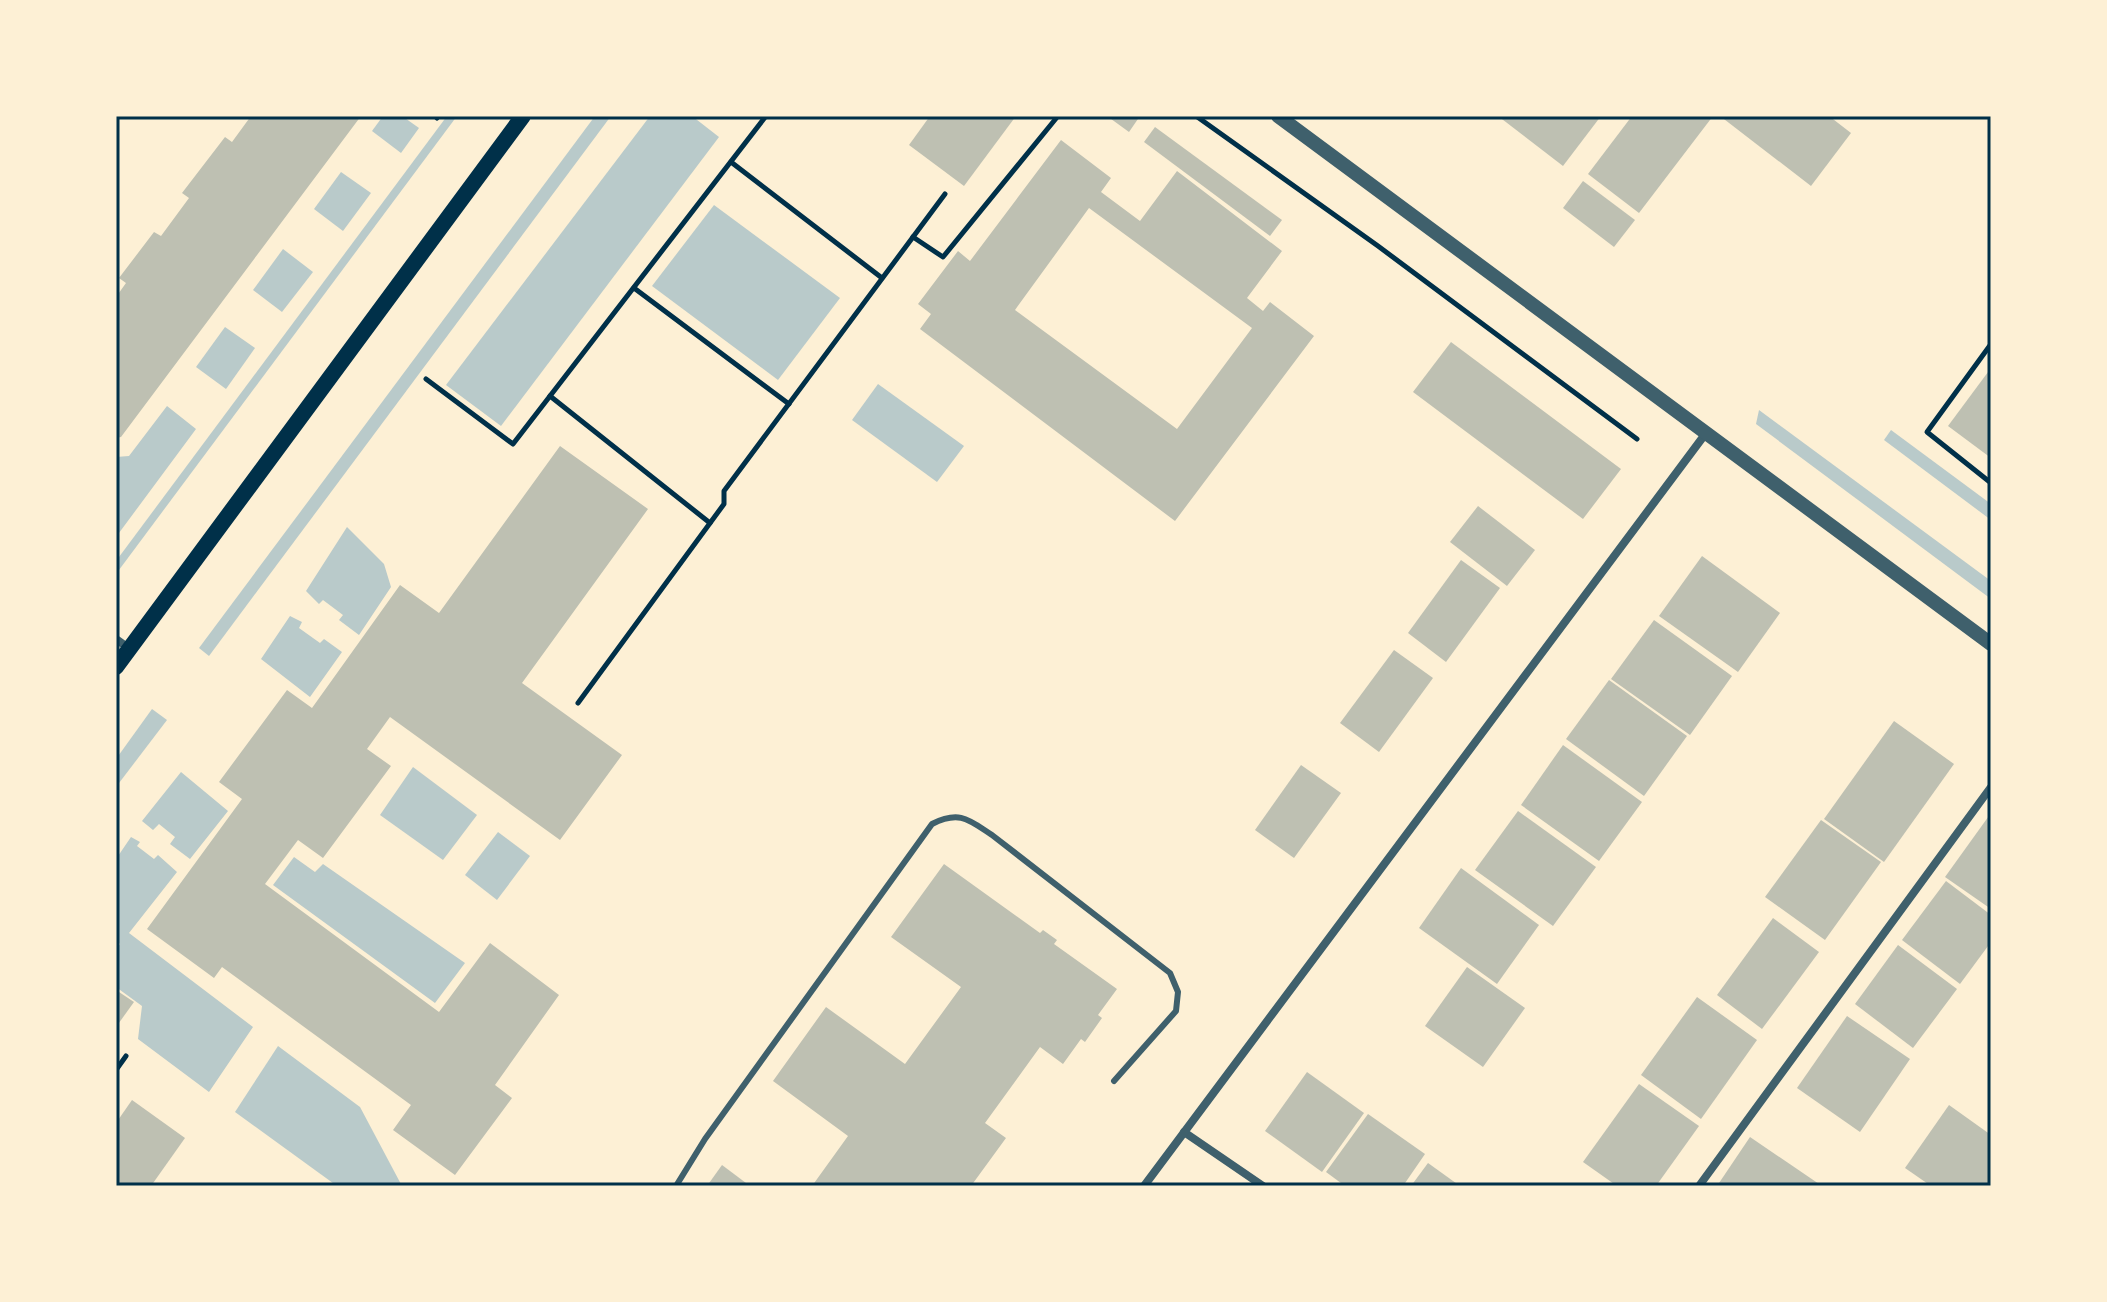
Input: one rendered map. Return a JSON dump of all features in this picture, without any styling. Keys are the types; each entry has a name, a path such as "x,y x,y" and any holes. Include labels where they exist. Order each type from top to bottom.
{"main road":[{"path":"116,667 123,644 523,116"}],"street":[{"path":"1278,116 1991,644"},
{"path":"1144,1186 1706,433"},
{"path":"1699,1186 1991,787"},
{"path":"1184,1132 1263,1186"}],"lane":[{"path":"676,1186 705,1139 932,824 945,817 963,817 992,835 1170,973 1178,992 1176,1011 1114,1081"}],"path":[{"path":"426,379 513,444 766,116"},
{"path":"913,237 943,257 1058,116"},
{"path":"1196,116 1378,246 1637,439"},
{"path":"731,162 882,278"},
{"path":"578,703 724,504 724,491 945,194"},
{"path":"634,288 789,404"},
{"path":"1991,344 1927,432 1991,483"},
{"path":"550,396 710,523"},
{"path":"116,1070 126,1056"}],"shaded area":[{"path":"383,116 402,116 419,128 401,153 372,131"},
{"path":"447,116 457,116 116,574 116,561"},
{"path":"595,116 611,116 209,656 199,648"},
{"path":"650,116 692,116 719,137 501,426 446,385"},
{"path":"341,172 371,193 343,231 314,209"},
{"path":"714,205 840,298 778,380 652,286"},
{"path":"283,249 313,272 282,312 253,290"},
{"path":"225,327 255,348 226,389 196,367"},
{"path":"878,384 964,446 937,482 852,420"},
{"path":"167,406 196,429 116,537 116,457 129,456"},
{"path":"1759,410 1991,581 1991,599 1756,424"},
{"path":"1891,430 1991,504 1991,520 1884,440"},
{"path":"347,527 384,564 391,587 359,635 339,620 343,615 323,600 319,604 306,591"},
{"path":"290,616 302,622 299,628 320,643 324,639 342,652 310,697 261,659"},
{"path":"152,709 167,720 116,787 116,759"},
{"path":"413,767 477,815 443,860 380,815"},
{"path":"181,772 228,811 190,859 170,844 175,837 159,824 153,830 142,821"},
{"path":"498,832 530,856 497,900 465,875"},
{"path":"131,837 140,842 137,846 154,859 158,855 177,872 129,933 253,1027 209,1092 138,1039 142,1006 116,987 116,950 120,944 116,940 116,859"},
{"path":"294,857 315,872 323,864 465,963 435,1003 273,885"},
{"path":"278,1046 360,1107 402,1186 337,1186 235,1112"}],"building":[{"path":"251,116 361,116 121,437 116,438 116,297 126,283 119,278 154,232 161,236 189,198 182,193 225,137 232,142"},
{"path":"930,116 1016,116 964,186 909,145"},
{"path":"1107,116 1140,116 1129,132"},
{"path":"1498,116 1601,116 1563,166"},
{"path":"1632,116 1713,116 1639,213 1588,174"},
{"path":"1720,116 1829,116 1851,133 1811,186"},
{"path":"1155,127 1282,220 1270,236 1144,142"},
{"path":"1061,140 1111,178 1101,192 1140,221 1177,171 1282,251 1247,298 1263,311 1270,302 1314,336 1175,521 920,329 931,314 918,304 958,251 970,261","holes":["1089,208 1252,328 1177,429 1015,310"]},
{"path":"1583,181 1635,220 1614,247 1563,208"},
{"path":"1451,342 1621,469 1583,519 1413,392"},
{"path":"1991,368 1991,458 1948,426"},
{"path":"560,446 648,509 522,683 622,755 560,840 390,717 367,749 391,766 323,858 298,840 265,884 439,1012 490,943 559,995 495,1085 512,1098 455,1175 393,1130 411,1105 222,967 214,978 147,929 242,799 219,782 287,690 312,708 400,585 439,613"},
{"path":"1478,506 1535,550 1507,586 1450,542"},
{"path":"1702,556 1780,613 1738,672 1659,616"},
{"path":"1461,560 1500,588 1446,662 1408,633"},
{"path":"1654,620 1732,676 1690,735 1611,679"},
{"path":"1394,650 1433,678 1379,752 1340,723"},
{"path":"1609,680 1687,736 1644,796 1566,739"},
{"path":"1894,721 1954,764 1884,862 1824,819"},
{"path":"1563,745 1642,802 1599,861 1521,805"},
{"path":"1301,765 1341,793 1294,858 1255,830"},
{"path":"1518,811 1596,867 1553,926 1475,870"},
{"path":"1991,813 1991,909 1945,877"},
{"path":"1821,820 1881,862 1825,940 1765,897"},
{"path":"944,864 1040,933 1043,930 1057,940 1054,944 1117,989 1098,1015 1102,1018 1085,1042 1081,1039 1063,1064 1040,1047 985,1123 1006,1138 971,1186 812,1186 848,1136 773,1081 826,1007 905,1064 961,987 891,937"},
{"path":"1461,868 1539,925 1497,984 1419,928"},
{"path":"1946,881 1991,915 1991,942 1960,984 1902,940"},
{"path":"1773,918 1819,952 1762,1029 1717,995"},
{"path":"1898,945 1957,989 1913,1048 1855,1004"},
{"path":"1467,967 1525,1008 1483,1067 1425,1026"},
{"path":"116,990 134,1002 116,1027"},
{"path":"1697,997 1757,1040 1701,1119 1641,1075"},
{"path":"1847,1016 1910,1059 1860,1132 1797,1088"},
{"path":"1307,1072 1364,1113 1322,1172 1265,1131"},
{"path":"1639,1084 1699,1126 1656,1186 1617,1186 1583,1162"},
{"path":"132,1100 185,1138 151,1186 116,1186 116,1123"},
{"path":"1949,1105 1991,1135 1991,1186 1931,1186 1905,1168"},
{"path":"1368,1114 1425,1154 1403,1186 1345,1186 1326,1172"},
{"path":"1750,1137 1822,1186 1717,1186"},
{"path":"1428,1163 1460,1186 1411,1186"},
{"path":"722,1165 750,1186 707,1186"}]}
